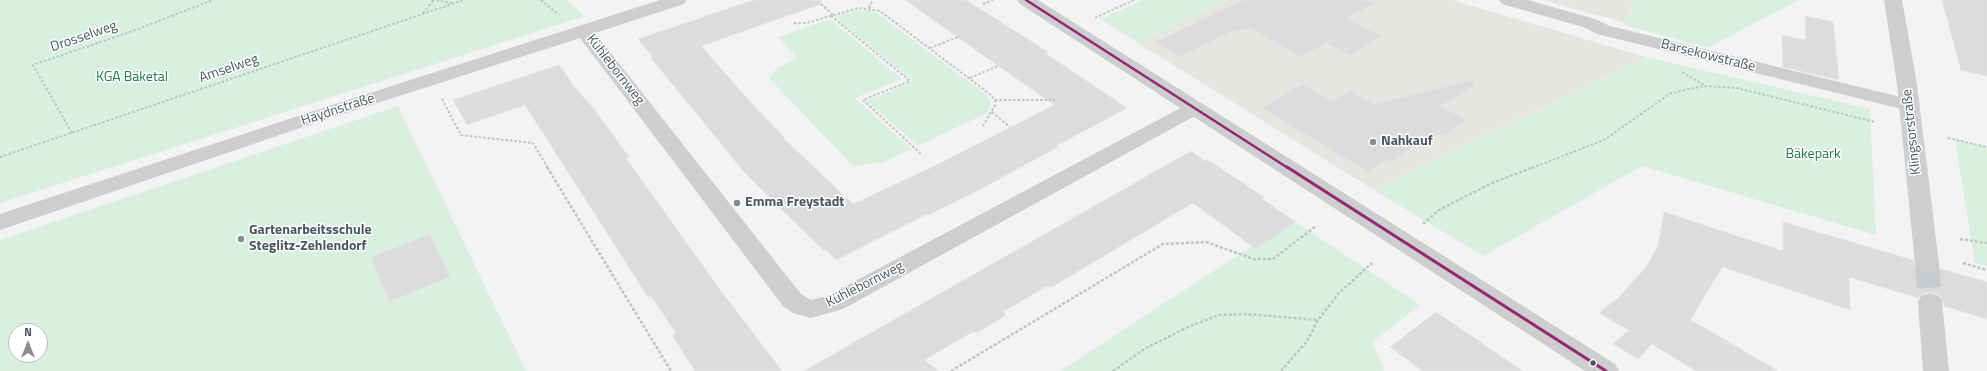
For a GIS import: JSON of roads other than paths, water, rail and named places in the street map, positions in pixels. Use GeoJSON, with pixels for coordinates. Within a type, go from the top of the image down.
{"type":"FeatureCollection","features":[{"type":"Feature","properties":{"kind":"street","name":"Haydnstraße"},"geometry":{"type":"LineString","coordinates":[[0,222],[302,121],[678,0]]}},
{"type":"Feature","properties":{"kind":"street"},"geometry":{"type":"LineString","coordinates":[[1026,0],[1606,371]]}},
{"type":"Feature","properties":{"kind":"street","name":"Barsekowstraße"},"geometry":{"type":"LineString","coordinates":[[1508,0],[1589,23],[1611,32],[1910,105]]}},
{"type":"Feature","properties":{"kind":"street","name":"Klingsorstraße"},"geometry":{"type":"LineString","coordinates":[[1893,0],[1910,105],[1927,264]]}},
{"type":"Feature","properties":{"kind":"street","name":"Kühlebornweg"},"geometry":{"type":"LineString","coordinates":[[584,31],[792,300],[802,308],[811,309],[834,303],[1195,108]]}},
{"type":"Feature","properties":{"kind":"street"},"geometry":{"type":"LineString","coordinates":[[1930,302],[1936,371]]}},
{"type":"Feature","properties":{"kind":"tunnel"},"geometry":{"type":"LineString","coordinates":[[1927,264],[1930,302]]}},
{"type":"Feature","properties":{"kind":"place","name":"Nahkauf"},"geometry":{"type":"Point","coordinates":[1373,142]}},
{"type":"Feature","properties":{"kind":"place","name":"Emma Freystadt"},"geometry":{"type":"Point","coordinates":[737,203]}},
{"type":"Feature","properties":{"kind":"place","name":"Gartenarbeitsschule Steglitz-Zehlendorf"},"geometry":{"type":"Point","coordinates":[241,239]}},
{"type":"Feature","properties":{"kind":"park label","name":"KGA Bäketal"},"geometry":{"type":"Point","coordinates":[132,78]}},
{"type":"Feature","properties":{"kind":"park label","name":"Bäkepark"},"geometry":{"type":"Point","coordinates":[1813,155]}}]}
